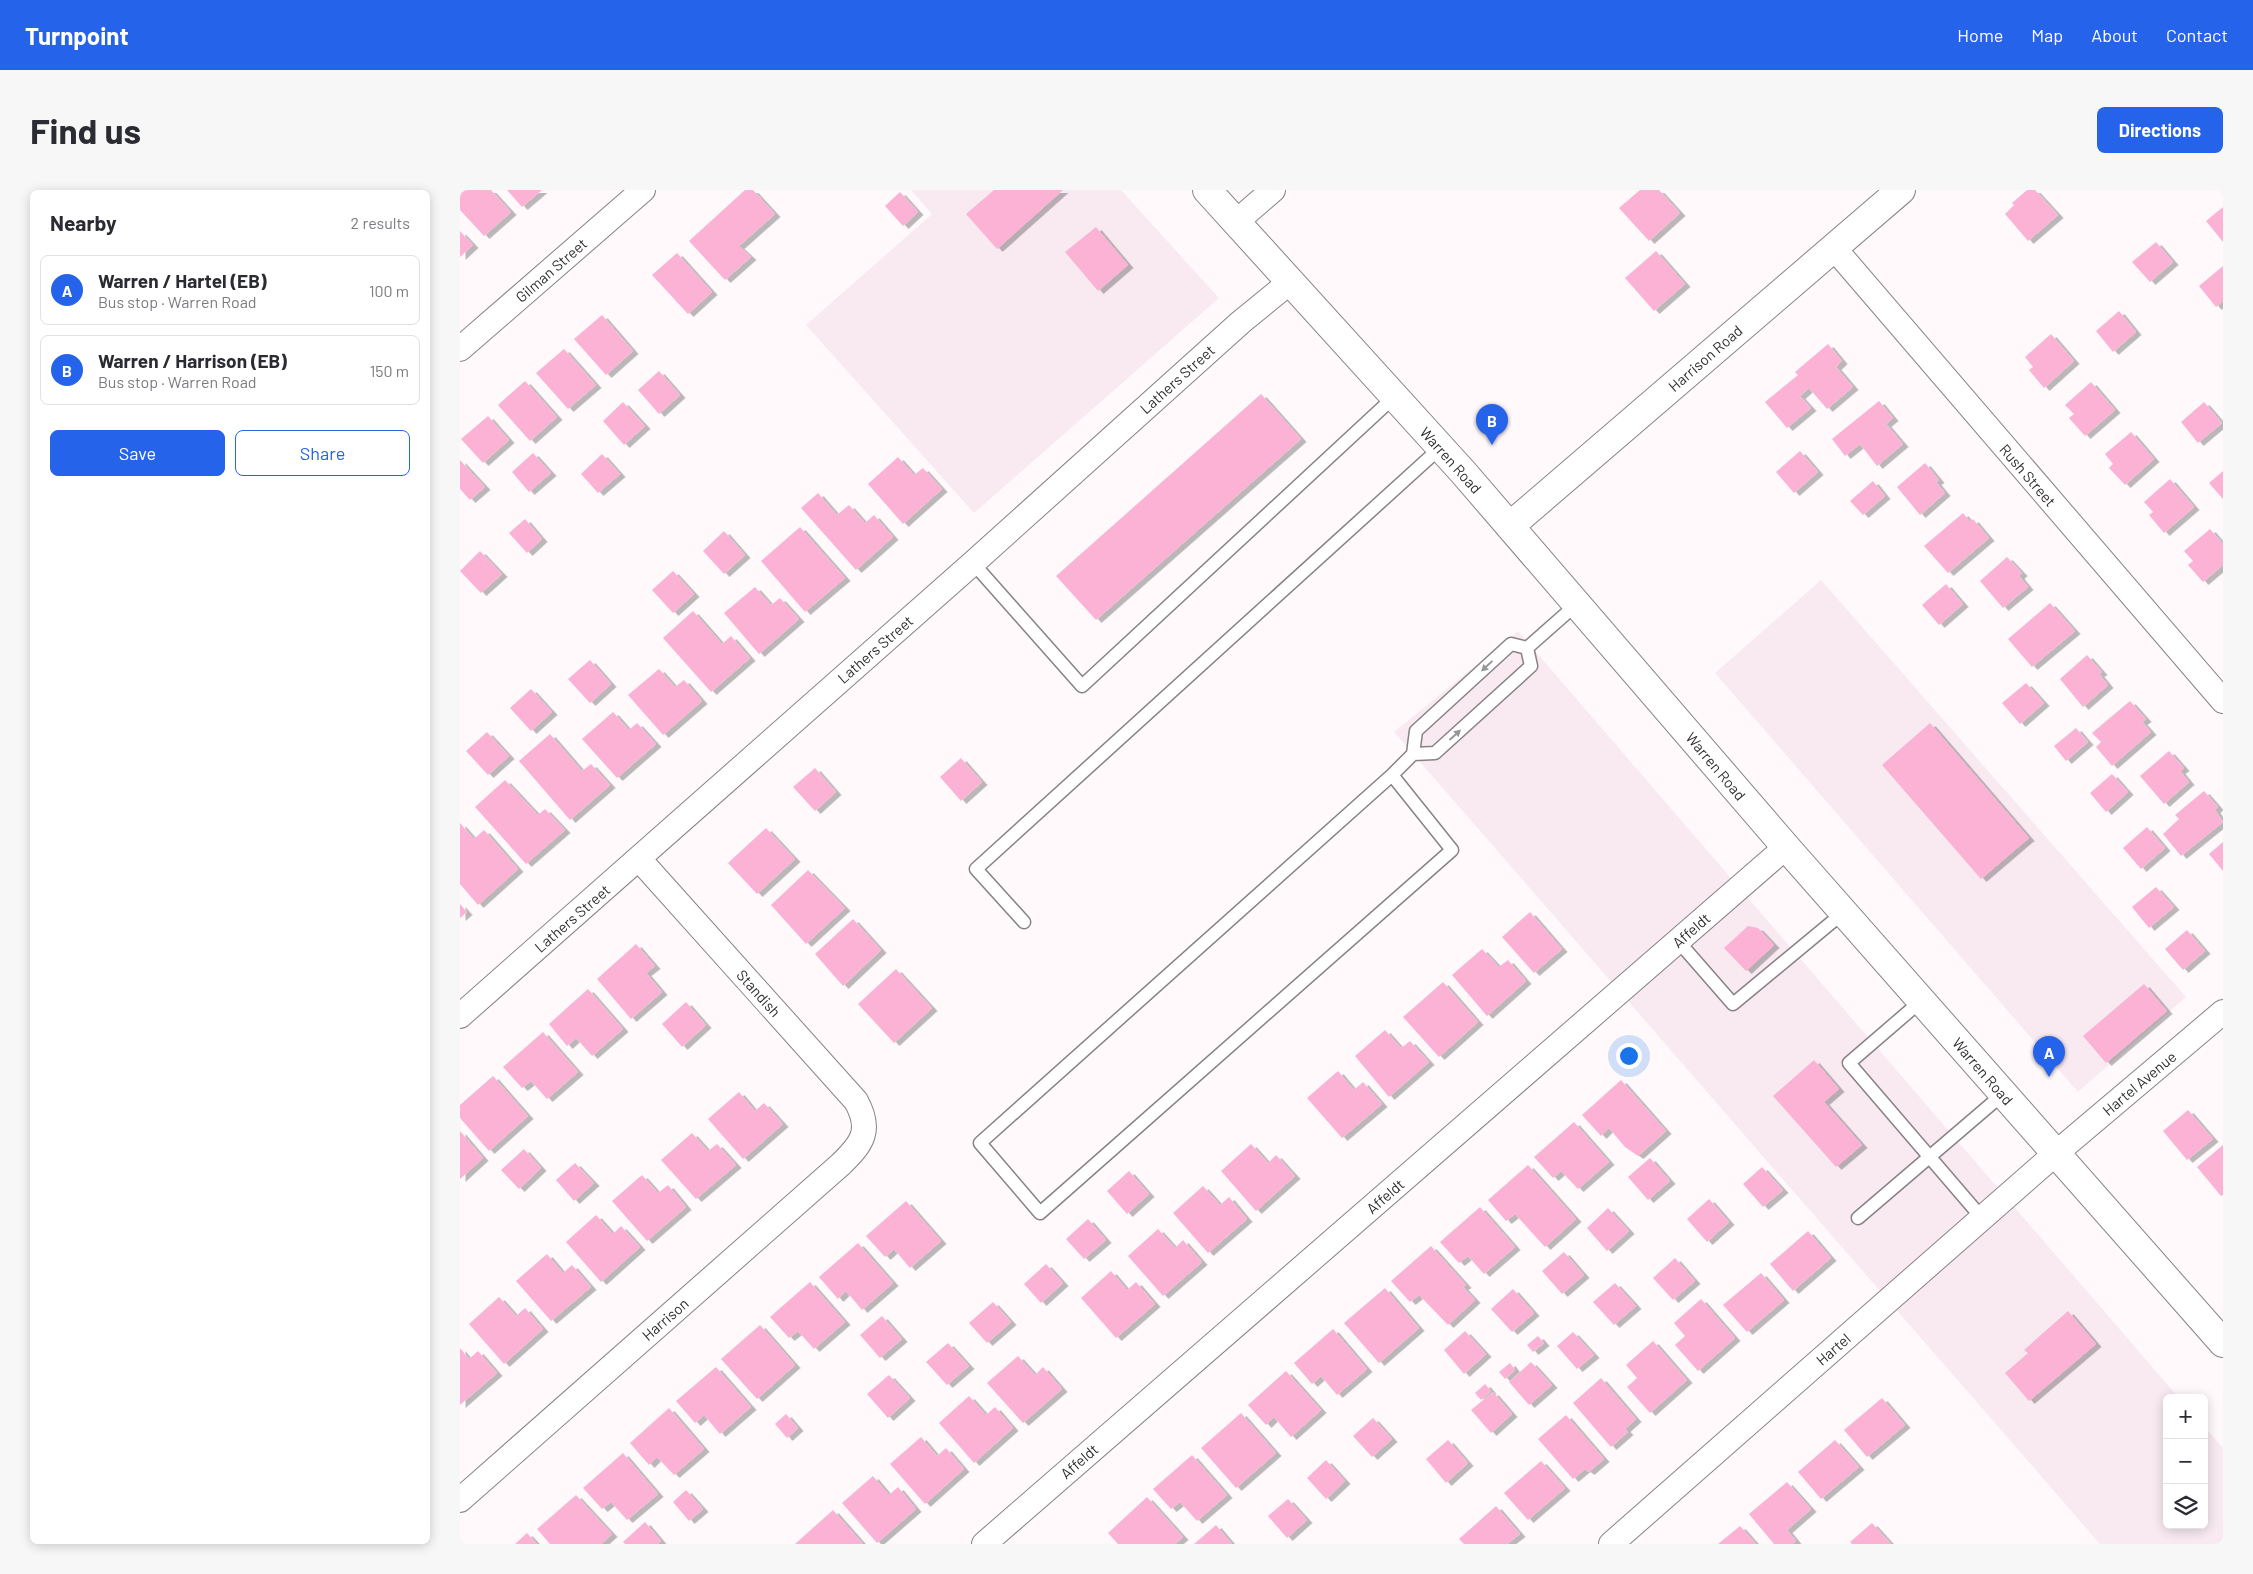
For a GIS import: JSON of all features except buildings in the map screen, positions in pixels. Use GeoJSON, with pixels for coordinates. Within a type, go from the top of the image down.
{"type":"FeatureCollection","features":[{"type":"Feature","properties":{"kind":"main road","name":"Warren Road"},"geometry":{"type":"LineString","coordinates":[[1207,190],[1578,603],[1786,847],[2223,1344]]}},
{"type":"Feature","properties":{"kind":"main road","name":"Harrison Road"},"geometry":{"type":"LineString","coordinates":[[1510,526],[1902,190]]}},
{"type":"Feature","properties":{"kind":"street","name":"Gilman Street"},"geometry":{"type":"LineString","coordinates":[[460,349],[643,190]]}},
{"type":"Feature","properties":{"kind":"street"},"geometry":{"type":"LineString","coordinates":[[1236,222],[1274,190]]}},
{"type":"Feature","properties":{"kind":"street","name":"Rush Street"},"geometry":{"type":"LineString","coordinates":[[1834,248],[2223,701]]}},
{"type":"Feature","properties":{"kind":"street","name":"Lathers Street"},"geometry":{"type":"LineString","coordinates":[[460,1016],[973,563],[1241,322],[1290,282]]}},
{"type":"Feature","properties":{"kind":"street","name":"Affeldt"},"geometry":{"type":"LineString","coordinates":[[984,1544],[1786,847]]}},
{"type":"Feature","properties":{"kind":"street","name":"Standish"},"geometry":{"type":"LineString","coordinates":[[639,859],[856,1100],[864,1120],[864,1133]]}},
{"type":"Feature","properties":{"kind":"street","name":"Hartel Avenue"},"geometry":{"type":"LineString","coordinates":[[2055,1154],[2223,1012]]}},
{"type":"Feature","properties":{"kind":"street","name":"Harrison"},"geometry":{"type":"LineString","coordinates":[[460,1500],[840,1165],[853,1152],[864,1133]]}},
{"type":"Feature","properties":{"kind":"street","name":"Hartel"},"geometry":{"type":"LineString","coordinates":[[1611,1544],[2055,1154]]}},
{"type":"Feature","properties":{"kind":"lane"},"geometry":{"type":"LineString","coordinates":[[973,563],[1082,686],[1394,397]]}},
{"type":"Feature","properties":{"kind":"lane"},"geometry":{"type":"LineString","coordinates":[[1024,922],[976,869],[1440,448]]}},
{"type":"Feature","properties":{"kind":"lane"},"geometry":{"type":"LineString","coordinates":[[1527,648],[1578,603]]}},
{"type":"Feature","properties":{"kind":"lane"},"geometry":{"type":"LineString","coordinates":[[1392,775],[1452,850],[1040,1213],[980,1143],[1392,775],[1413,754],[1416,731],[1511,644],[1527,648]]}},
{"type":"Feature","properties":{"kind":"lane"},"geometry":{"type":"LineString","coordinates":[[1413,754],[1435,753],[1531,666],[1527,648]]}},
{"type":"Feature","properties":{"kind":"lane"},"geometry":{"type":"LineString","coordinates":[[1678,941],[1733,1004],[1844,912]]}},
{"type":"Feature","properties":{"kind":"lane"},"geometry":{"type":"LineString","coordinates":[[1921,1001],[1848,1063],[1982,1218]]}},
{"type":"Feature","properties":{"kind":"lane"},"geometry":{"type":"LineString","coordinates":[[1858,1218],[2003,1094]]}},
{"type":"Feature","properties":{"kind":"shaded area"},"geometry":{"type":"Polygon","coordinates":[[[911,190],[1121,190],[1219,298],[974,513],[806,325],[932,214],[911,190]]]}},
{"type":"Feature","properties":{"kind":"shaded area"},"geometry":{"type":"Polygon","coordinates":[[[1821,580],[2186,997],[2078,1092],[1715,673],[1821,580]]]}},
{"type":"Feature","properties":{"kind":"shaded area"},"geometry":{"type":"Polygon","coordinates":[[[1518,631],[2176,1394],[2163,1394],[2163,1529],[2208,1529],[2208,1431],[2223,1448],[2223,1544],[2100,1544],[1394,732],[1518,631]]]}},
{"type":"Feature","properties":{"kind":"place","name":"Warren / Harrison (EB)"},"geometry":{"type":"Point","coordinates":[1492,445]}},
{"type":"Feature","properties":{"kind":"place","name":"Warren / Hartel (EB)"},"geometry":{"type":"Point","coordinates":[2049,1077]}}]}
